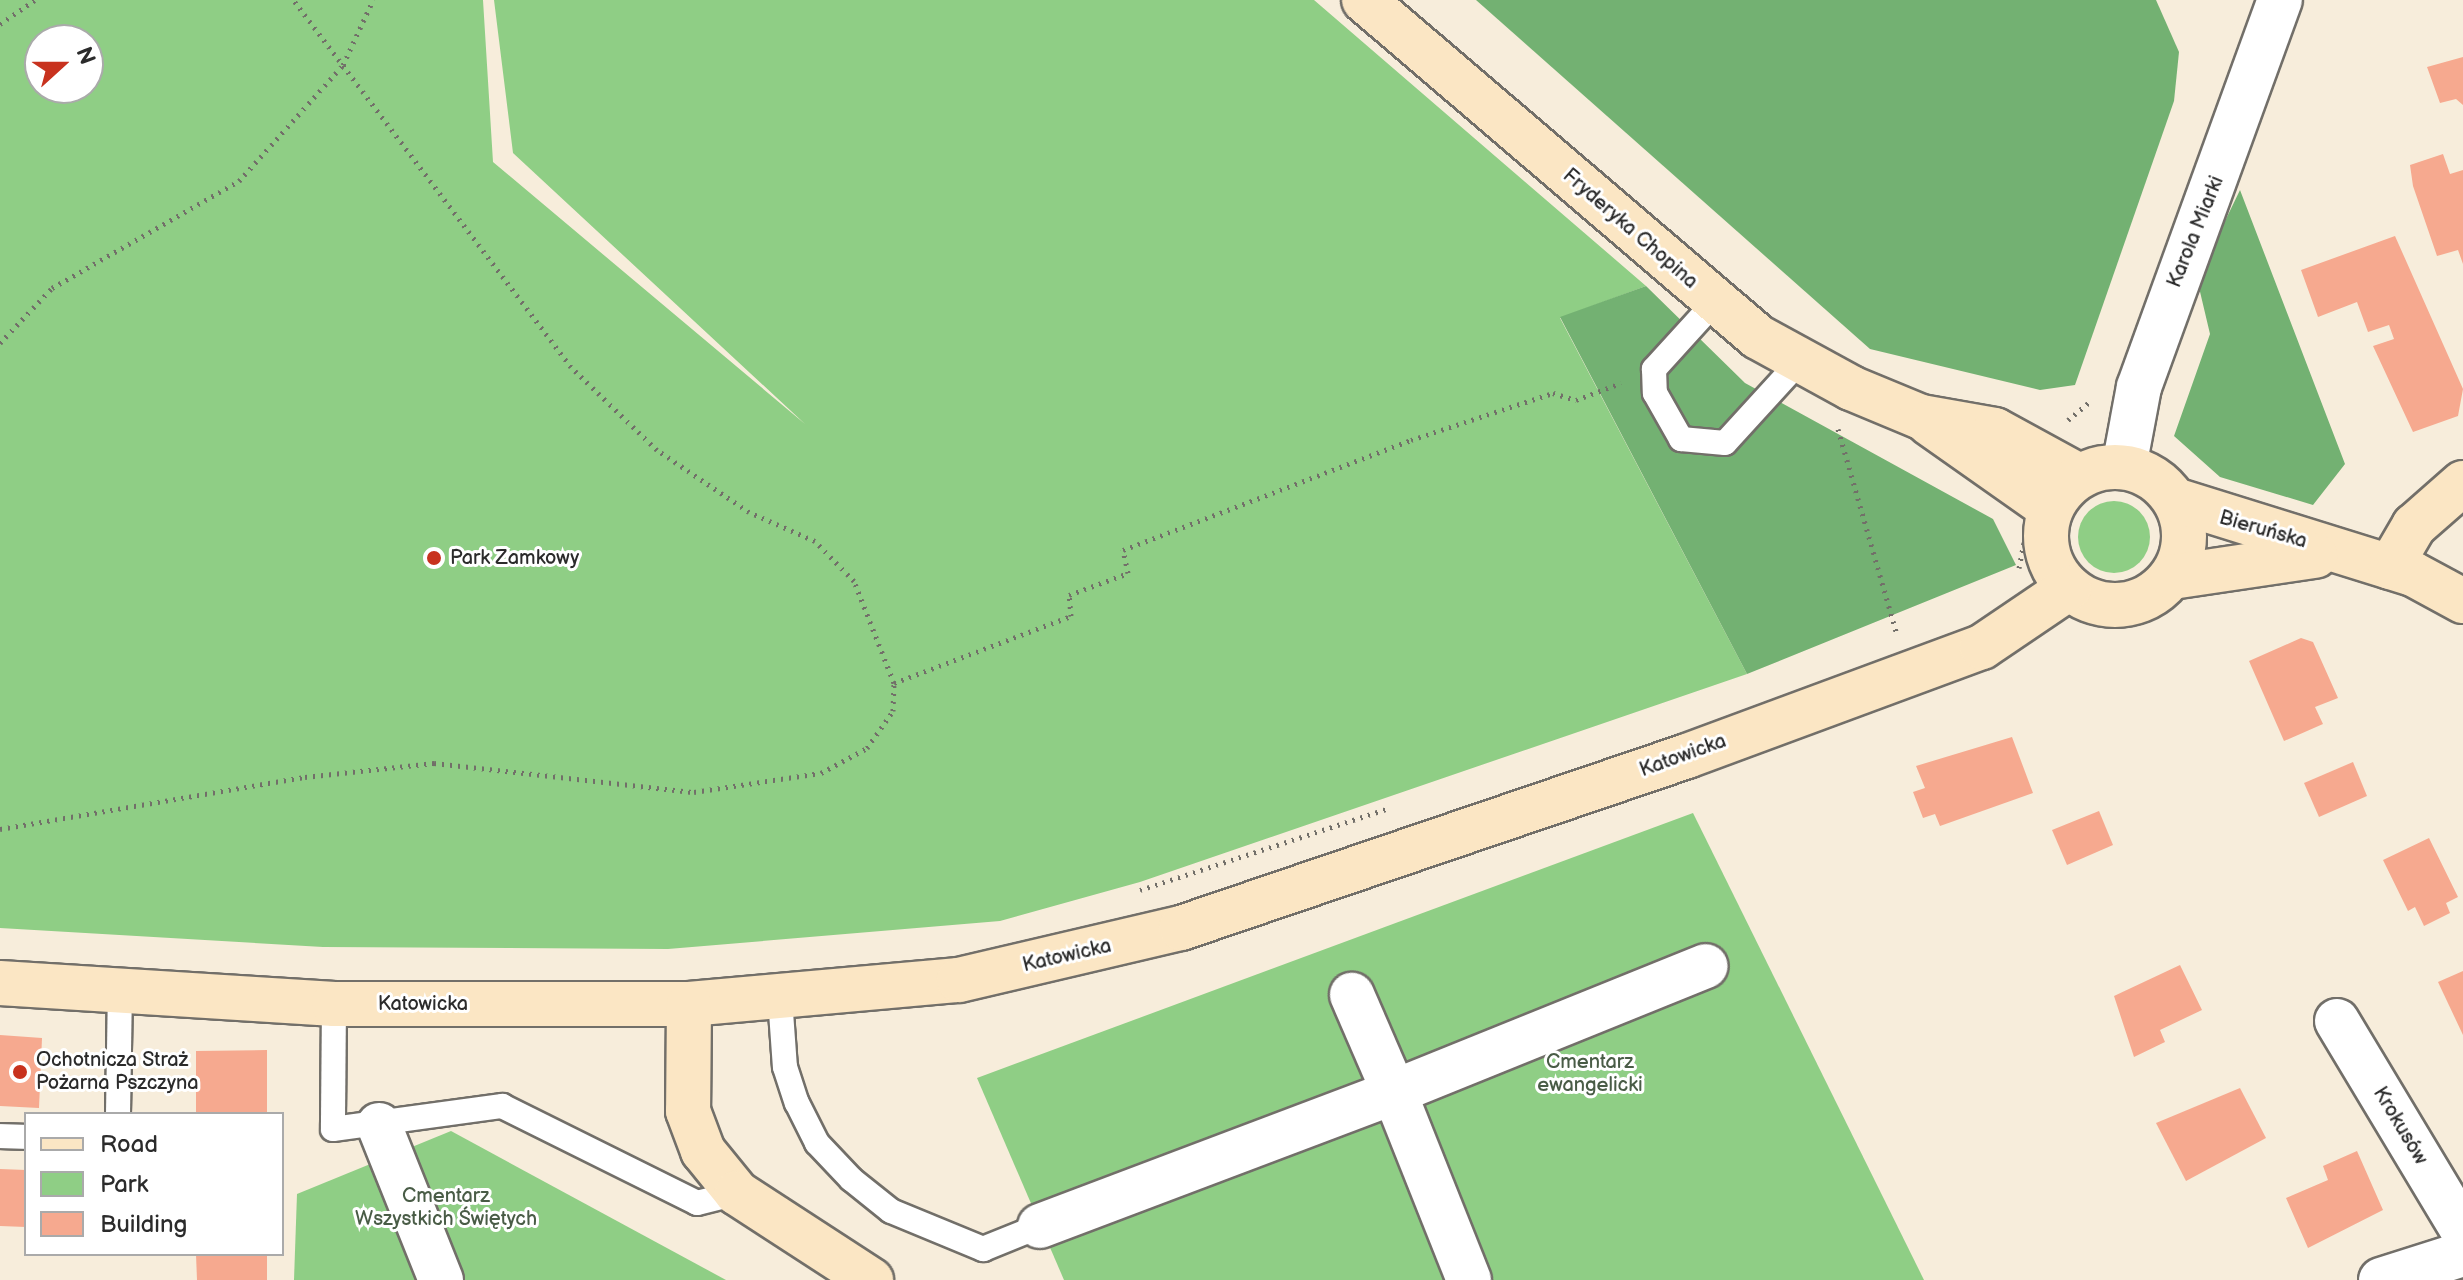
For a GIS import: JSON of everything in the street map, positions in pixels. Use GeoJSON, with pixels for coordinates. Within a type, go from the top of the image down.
{"type":"FeatureCollection","features":[{"type":"Feature","properties":{"kind":"street","name":"Fryderyka Chopina"},"geometry":{"type":"LineString","coordinates":[[1364,0],[1715,302],[1798,363],[1921,417],[2051,509]]}},
{"type":"Feature","properties":{"kind":"street","name":"Karola Miarki"},"geometry":{"type":"LineString","coordinates":[[2124,467],[2139,387],[2280,0]]}},
{"type":"Feature","properties":{"kind":"street","name":"Fryderyka Chopina"},"geometry":{"type":"LineString","coordinates":[[1921,417],[1995,430],[2079,476]]}},
{"type":"Feature","properties":{"kind":"street"},"geometry":{"type":"LineString","coordinates":[[2124,467],[2144,473],[2175,500],[2184,526],[2172,577],[2155,593],[2111,606],[2069,588],[2047,552],[2051,509],[2079,476],[2124,467]]}},
{"type":"Feature","properties":{"kind":"street"},"geometry":{"type":"LineString","coordinates":[[2371,561],[2463,483]]}},
{"type":"Feature","properties":{"kind":"street","name":"Bieruńska"},"geometry":{"type":"LineString","coordinates":[[2175,500],[2371,561],[2463,601]]}},
{"type":"Feature","properties":{"kind":"street","name":"Bieruńska"},"geometry":{"type":"LineString","coordinates":[[2172,577],[2238,563],[2371,561]]}},
{"type":"Feature","properties":{"kind":"street","name":"Katowicka"},"geometry":{"type":"LineString","coordinates":[[0,983],[334,1004],[689,1004],[959,980],[1181,928],[1982,647],[2069,588]]}},
{"type":"Feature","properties":{"kind":"street"},"geometry":{"type":"LineString","coordinates":[[1040,1226],[1394,1092],[1706,966]]}},
{"type":"Feature","properties":{"kind":"street"},"geometry":{"type":"LineString","coordinates":[[1352,995],[1469,1280]]}},
{"type":"Feature","properties":{"kind":"street"},"geometry":{"type":"LineString","coordinates":[[689,1004],[688,1111],[703,1151],[737,1193],[871,1280]]}},
{"type":"Feature","properties":{"kind":"street","name":"Krokusów"},"geometry":{"type":"LineString","coordinates":[[2337,1021],[2463,1231]]}},
{"type":"Feature","properties":{"kind":"street"},"geometry":{"type":"LineString","coordinates":[[379,1125],[441,1280]]}},
{"type":"Feature","properties":{"kind":"street"},"geometry":{"type":"LineString","coordinates":[[2381,1280],[2463,1254]]}},
{"type":"Feature","properties":{"kind":"lane"},"geometry":{"type":"LineString","coordinates":[[1715,302],[1654,369],[1666,420],[1681,439],[1703,447],[1740,432],[1798,363]]}},
{"type":"Feature","properties":{"kind":"lane"},"geometry":{"type":"LineString","coordinates":[[118,1112],[120,992]]}},
{"type":"Feature","properties":{"kind":"lane"},"geometry":{"type":"LineString","coordinates":[[780,998],[785,1067],[797,1103],[817,1143],[851,1179],[891,1211],[983,1249],[1040,1226]]}},
{"type":"Feature","properties":{"kind":"lane"},"geometry":{"type":"LineString","coordinates":[[334,1004],[333,1129],[502,1106],[697,1203],[737,1193]]}},
{"type":"Feature","properties":{"kind":"lane"},"geometry":{"type":"LineString","coordinates":[[0,1136],[24,1137]]}},
{"type":"Feature","properties":{"kind":"path"},"geometry":{"type":"LineString","coordinates":[[0,24],[35,0]]}},
{"type":"Feature","properties":{"kind":"path"},"geometry":{"type":"LineString","coordinates":[[0,829],[305,777],[434,763],[694,792],[821,773],[867,748],[893,711],[894,683],[854,581],[815,541],[749,512],[657,450],[571,367],[293,0]]}},
{"type":"Feature","properties":{"kind":"path"},"geometry":{"type":"LineString","coordinates":[[0,343],[52,288],[239,181],[343,65],[373,0]]}},
{"type":"Feature","properties":{"kind":"path"},"geometry":{"type":"LineString","coordinates":[[894,683],[1071,616],[1069,595],[1128,573],[1123,550],[1411,440],[1553,393],[1576,400],[1654,369]]}},
{"type":"Feature","properties":{"kind":"path"},"geometry":{"type":"LineString","coordinates":[[2059,422],[2096,394]]}},
{"type":"Feature","properties":{"kind":"path"},"geometry":{"type":"LineString","coordinates":[[1834,414],[1898,636]]}},
{"type":"Feature","properties":{"kind":"path"},"geometry":{"type":"LineString","coordinates":[[1125,895],[1396,805]]}},
{"type":"Feature","properties":{"kind":"green space"},"geometry":{"type":"Polygon","coordinates":[[[0,0],[483,0],[493,162],[805,424],[513,153],[494,0],[1314,0],[1646,286],[1560,318],[1747,674],[1140,882],[1000,921],[668,949],[323,947],[0,928],[0,0]]]}},
{"type":"Feature","properties":{"kind":"green space"},"geometry":{"type":"Polygon","coordinates":[[[1476,0],[2156,0],[2179,52],[2174,101],[2075,385],[2040,390],[1870,349],[1476,0]]]}},
{"type":"Feature","properties":{"kind":"green space"},"geometry":{"type":"Polygon","coordinates":[[[2240,190],[2345,464],[2313,505],[2220,477],[2174,436],[2210,334],[2197,279],[2240,190]]]}},
{"type":"Feature","properties":{"kind":"green space"},"geometry":{"type":"Polygon","coordinates":[[[1646,286],[1745,383],[1993,519],[2016,565],[1747,674],[1560,317],[1646,286]]]}},
{"type":"Feature","properties":{"kind":"green space"},"geometry":{"type":"Polygon","coordinates":[[[2121,501],[2140,511],[2148,523],[2148,551],[2140,563],[2128,571],[2107,573],[2088,563],[2080,551],[2078,530],[2088,511],[2100,503],[2121,501]]]}},
{"type":"Feature","properties":{"kind":"green space","name":"Cmentarz ewangelicki"},"geometry":{"type":"Polygon","coordinates":[[[1693,813],[1924,1280],[1064,1280],[977,1078],[1693,813]]]}},
{"type":"Feature","properties":{"kind":"green space","name":"Cmentarz Wszystkich Świętych"},"geometry":{"type":"Polygon","coordinates":[[[451,1131],[726,1280],[294,1280],[297,1194],[451,1131]]]}},
{"type":"Feature","properties":{"kind":"building"},"geometry":{"type":"Polygon","coordinates":[[[2463,57],[2463,105],[2456,99],[2440,103],[2427,67],[2463,57]]]}},
{"type":"Feature","properties":{"kind":"building"},"geometry":{"type":"Polygon","coordinates":[[[2443,154],[2450,174],[2463,170],[2463,264],[2458,250],[2437,256],[2413,186],[2410,165],[2443,154]]]}},
{"type":"Feature","properties":{"kind":"building"},"geometry":{"type":"Polygon","coordinates":[[[2395,236],[2463,389],[2458,416],[2413,432],[2373,346],[2394,339],[2389,325],[2368,332],[2357,302],[2318,317],[2301,270],[2395,236]]]}},
{"type":"Feature","properties":{"kind":"building"},"geometry":{"type":"Polygon","coordinates":[[[2301,638],[2313,642],[2338,698],[2315,707],[2323,724],[2284,741],[2249,661],[2301,638]]]}},
{"type":"Feature","properties":{"kind":"building"},"geometry":{"type":"Polygon","coordinates":[[[2012,737],[2033,793],[1940,826],[1935,814],[1923,818],[1913,792],[1925,788],[1916,766],[2012,737]]]}},
{"type":"Feature","properties":{"kind":"building"},"geometry":{"type":"Polygon","coordinates":[[[2353,762],[2367,796],[2319,817],[2304,783],[2353,762]]]}},
{"type":"Feature","properties":{"kind":"building"},"geometry":{"type":"Polygon","coordinates":[[[2099,811],[2113,845],[2067,865],[2052,830],[2099,811]]]}},
{"type":"Feature","properties":{"kind":"building"},"geometry":{"type":"Polygon","coordinates":[[[2429,838],[2458,897],[2446,903],[2450,913],[2424,926],[2415,907],[2408,911],[2383,860],[2429,838]]]}},
{"type":"Feature","properties":{"kind":"building"},"geometry":{"type":"Polygon","coordinates":[[[2180,965],[2202,1010],[2160,1030],[2165,1042],[2134,1057],[2114,996],[2180,965]]]}},
{"type":"Feature","properties":{"kind":"building"},"geometry":{"type":"Polygon","coordinates":[[[2463,971],[2463,1035],[2438,982],[2463,971]]]}},
{"type":"Feature","properties":{"kind":"building","name":"Ochotnicza Straż Pożarna Pszczyna"},"geometry":{"type":"Polygon","coordinates":[[[0,1035],[42,1038],[39,1108],[0,1106],[0,1035]]]}},
{"type":"Feature","properties":{"kind":"building"},"geometry":{"type":"Polygon","coordinates":[[[267,1050],[267,1112],[196,1112],[196,1051],[267,1050]]]}},
{"type":"Feature","properties":{"kind":"building"},"geometry":{"type":"Polygon","coordinates":[[[2240,1088],[2266,1138],[2186,1181],[2156,1123],[2240,1088]]]}},
{"type":"Feature","properties":{"kind":"building"},"geometry":{"type":"Polygon","coordinates":[[[2357,1151],[2383,1210],[2308,1248],[2286,1198],[2328,1180],[2323,1166],[2357,1151]]]}},
{"type":"Feature","properties":{"kind":"building"},"geometry":{"type":"Polygon","coordinates":[[[0,1169],[24,1170],[24,1227],[0,1226],[0,1169]]]}},
{"type":"Feature","properties":{"kind":"building"},"geometry":{"type":"Polygon","coordinates":[[[196,1256],[267,1256],[267,1280],[197,1280],[196,1256]]]}},
{"type":"Feature","properties":{"kind":"place","name":"Park Zamkowy"},"geometry":{"type":"Point","coordinates":[434,558]}},
{"type":"Feature","properties":{"kind":"place","name":"Ochotnicza Straż Pożarna Pszczyna"},"geometry":{"type":"Point","coordinates":[20,1072]}}]}
